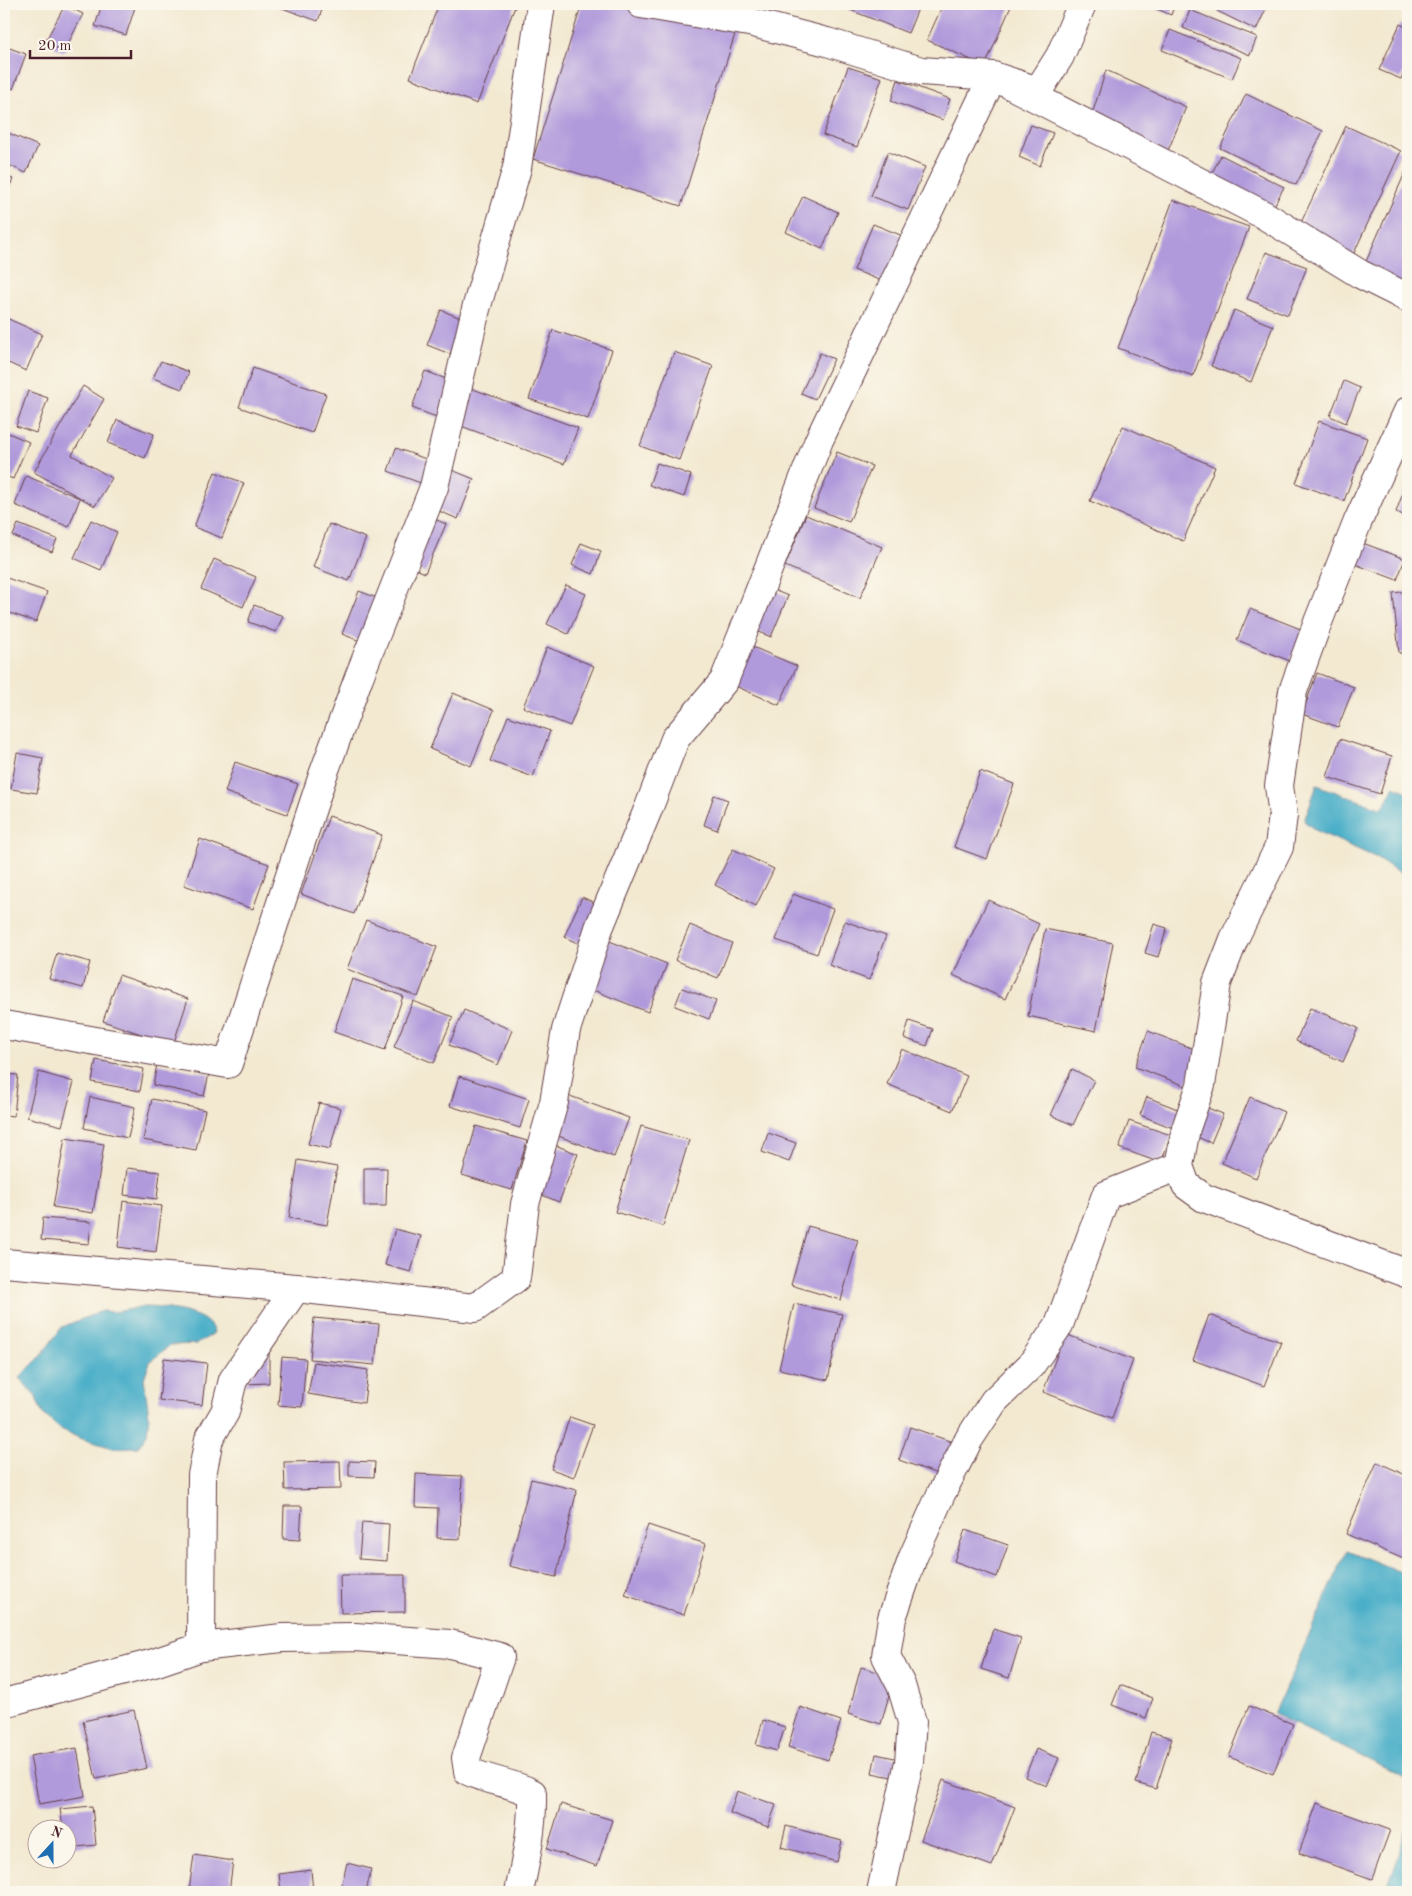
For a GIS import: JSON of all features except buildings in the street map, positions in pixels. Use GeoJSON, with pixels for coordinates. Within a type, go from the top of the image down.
{"type":"FeatureCollection","features":[{"type":"Feature","properties":{"kind":"street"},"geometry":{"type":"LineString","coordinates":[[4,1025],[228,1064],[323,775],[434,487],[476,309],[516,168],[541,4]]}},
{"type":"Feature","properties":{"kind":"street"},"geometry":{"type":"LineString","coordinates":[[641,4],[749,22],[827,42],[921,71],[993,76],[1038,91],[1060,56],[1082,4]]}},
{"type":"Feature","properties":{"kind":"street"},"geometry":{"type":"LineString","coordinates":[[993,76],[1264,215],[1360,274],[1408,298]]}},
{"type":"Feature","properties":{"kind":"street"},"geometry":{"type":"LineString","coordinates":[[4,1263],[296,1288],[475,1308],[516,1278],[525,1204],[554,1102],[566,1030],[599,928],[649,808],[675,739],[724,681],[818,440],[993,76]]}},
{"type":"Feature","properties":{"kind":"street"},"geometry":{"type":"LineString","coordinates":[[1408,411],[1358,521],[1293,691],[1279,786],[1283,815],[1279,847],[1234,939],[1217,983],[1201,1085],[1186,1128],[1178,1166],[1186,1185],[1204,1198],[1408,1274]]}},
{"type":"Feature","properties":{"kind":"street"},"geometry":{"type":"LineString","coordinates":[[881,1892],[909,1762],[912,1722],[901,1685],[886,1656],[892,1618],[913,1557],[941,1494],[970,1439],[994,1401],[1031,1365],[1059,1325],[1106,1195],[1178,1166]]}},
{"type":"Feature","properties":{"kind":"street"},"geometry":{"type":"LineString","coordinates":[[201,1646],[202,1475],[209,1439],[225,1412],[233,1380],[296,1288]]}},
{"type":"Feature","properties":{"kind":"street"},"geometry":{"type":"LineString","coordinates":[[4,1703],[154,1663],[201,1646],[282,1638],[355,1637],[450,1644],[500,1657],[466,1758],[468,1771],[485,1779],[518,1786],[532,1793],[533,1811],[519,1892]]}},
{"type":"Feature","properties":{"kind":"water"},"geometry":{"type":"Polygon","coordinates":[[[1317,785],[1382,809],[1394,786],[1408,792],[1408,878],[1377,858],[1315,830],[1304,821],[1317,785]]]}},
{"type":"Feature","properties":{"kind":"water"},"geometry":{"type":"Polygon","coordinates":[[[144,1307],[168,1309],[196,1315],[209,1324],[214,1333],[197,1344],[170,1345],[150,1362],[144,1378],[149,1416],[147,1434],[138,1447],[113,1448],[79,1438],[59,1428],[42,1413],[35,1395],[19,1378],[40,1357],[62,1327],[102,1311],[114,1312],[144,1307]]]}},
{"type":"Feature","properties":{"kind":"water"},"geometry":{"type":"Polygon","coordinates":[[[1347,1550],[1408,1575],[1408,1779],[1274,1714],[1347,1550]]]}},
{"type":"Feature","properties":{"kind":"water"},"geometry":{"type":"Polygon","coordinates":[[[1408,1824],[1408,1892],[1385,1892],[1398,1858],[1408,1824]]]}}]}
